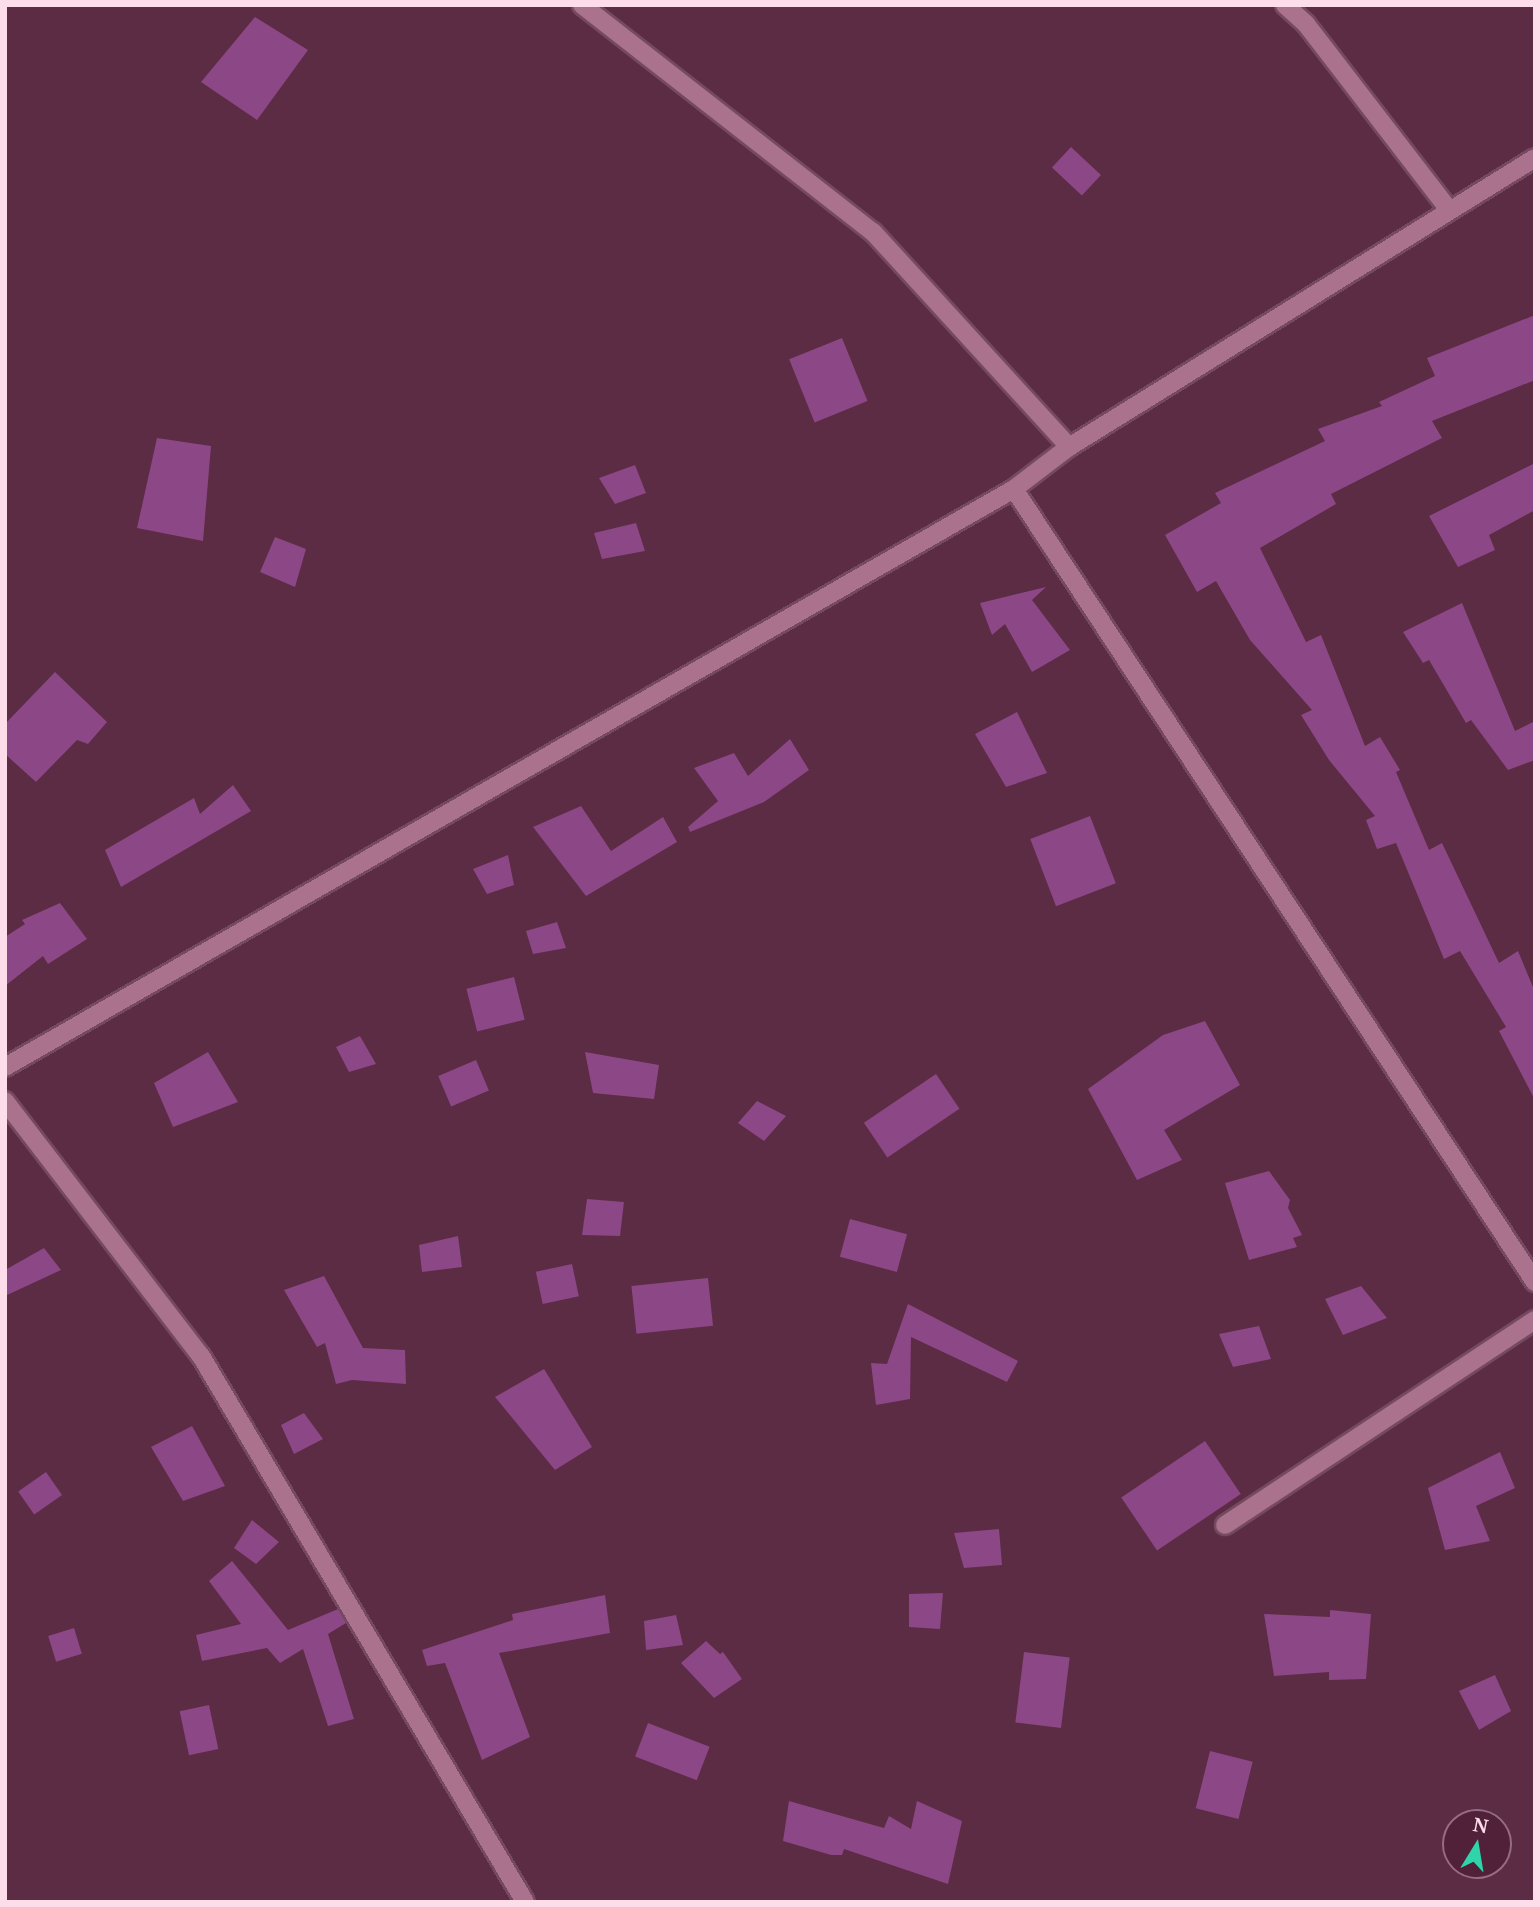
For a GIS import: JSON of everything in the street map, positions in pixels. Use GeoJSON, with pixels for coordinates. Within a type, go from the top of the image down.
{"type":"FeatureCollection","features":[{"type":"Feature","properties":{"kind":"street"},"geometry":{"type":"LineString","coordinates":[[582,5],[873,232],[1069,447]]}},
{"type":"Feature","properties":{"kind":"street"},"geometry":{"type":"LineString","coordinates":[[1285,5],[1306,24],[1449,210]]}},
{"type":"Feature","properties":{"kind":"street"},"geometry":{"type":"LineString","coordinates":[[5,1067],[1014,489],[1069,447],[1535,158]]}},
{"type":"Feature","properties":{"kind":"street"},"geometry":{"type":"LineString","coordinates":[[1014,489],[1535,1282]]}},
{"type":"Feature","properties":{"kind":"street"},"geometry":{"type":"LineString","coordinates":[[5,1101],[201,1356],[525,1902]]}},
{"type":"Feature","properties":{"kind":"street"},"geometry":{"type":"LineString","coordinates":[[1225,1525],[1535,1320]]}},
{"type":"Feature","properties":{"kind":"building"},"geometry":{"type":"Polygon","coordinates":[[[255,17],[308,50],[257,120],[201,82],[255,17]]]}},
{"type":"Feature","properties":{"kind":"building"},"geometry":{"type":"Polygon","coordinates":[[[1071,147],[1101,175],[1082,195],[1052,167],[1071,147]]]}},
{"type":"Feature","properties":{"kind":"building"},"geometry":{"type":"Polygon","coordinates":[[[1535,315],[1535,380],[1432,421],[1442,438],[1331,494],[1336,504],[1260,548],[1306,642],[1321,635],[1365,746],[1380,737],[1400,770],[1396,772],[1429,850],[1442,843],[1499,963],[1518,951],[1535,992],[1535,1100],[1499,1031],[1506,1027],[1460,951],[1444,959],[1396,843],[1377,849],[1366,820],[1375,816],[1329,760],[1301,715],[1312,710],[1250,640],[1216,581],[1197,592],[1165,535],[1221,503],[1215,493],[1325,441],[1318,429],[1382,406],[1379,402],[1435,376],[1427,358],[1535,315]]]}},
{"type":"Feature","properties":{"kind":"building"},"geometry":{"type":"Polygon","coordinates":[[[842,338],[867,401],[815,422],[789,359],[842,338]]]}},
{"type":"Feature","properties":{"kind":"building"},"geometry":{"type":"Polygon","coordinates":[[[157,438],[211,446],[203,541],[137,528],[157,438]]]}},
{"type":"Feature","properties":{"kind":"building"},"geometry":{"type":"Polygon","coordinates":[[[1535,463],[1535,510],[1489,535],[1495,550],[1458,567],[1429,516],[1535,463]]]}},
{"type":"Feature","properties":{"kind":"building"},"geometry":{"type":"Polygon","coordinates":[[[635,465],[646,493],[615,504],[599,478],[635,465]]]}},
{"type":"Feature","properties":{"kind":"building"},"geometry":{"type":"Polygon","coordinates":[[[636,523],[645,551],[602,559],[594,533],[636,523]]]}},
{"type":"Feature","properties":{"kind":"building"},"geometry":{"type":"Polygon","coordinates":[[[275,537],[306,549],[295,587],[260,572],[275,537]]]}},
{"type":"Feature","properties":{"kind":"building"},"geometry":{"type":"Polygon","coordinates":[[[1046,587],[1032,600],[1070,650],[1032,672],[1005,624],[992,635],[980,603],[1046,587]]]}},
{"type":"Feature","properties":{"kind":"building"},"geometry":{"type":"Polygon","coordinates":[[[1462,603],[1515,731],[1535,721],[1535,760],[1508,770],[1471,720],[1466,723],[1429,660],[1423,663],[1403,632],[1462,603]]]}},
{"type":"Feature","properties":{"kind":"building"},"geometry":{"type":"Polygon","coordinates":[[[55,672],[107,722],[88,744],[77,740],[36,782],[5,754],[5,724],[55,672]]]}},
{"type":"Feature","properties":{"kind":"building"},"geometry":{"type":"Polygon","coordinates":[[[1017,712],[1047,773],[1006,787],[975,734],[1017,712]]]}},
{"type":"Feature","properties":{"kind":"building"},"geometry":{"type":"Polygon","coordinates":[[[790,739],[809,770],[764,802],[690,832],[688,827],[718,801],[694,768],[734,753],[748,776],[790,739]]]}},
{"type":"Feature","properties":{"kind":"building"},"geometry":{"type":"Polygon","coordinates":[[[233,785],[251,811],[121,887],[105,850],[194,798],[200,814],[233,785]]]}},
{"type":"Feature","properties":{"kind":"building"},"geometry":{"type":"Polygon","coordinates":[[[581,806],[611,851],[663,817],[677,842],[586,896],[533,827],[581,806]]]}},
{"type":"Feature","properties":{"kind":"building"},"geometry":{"type":"Polygon","coordinates":[[[1090,816],[1116,883],[1056,906],[1030,839],[1090,816]]]}},
{"type":"Feature","properties":{"kind":"building"},"geometry":{"type":"Polygon","coordinates":[[[508,855],[514,885],[487,894],[473,869],[508,855]]]}},
{"type":"Feature","properties":{"kind":"building"},"geometry":{"type":"Polygon","coordinates":[[[60,903],[87,939],[48,964],[43,956],[5,986],[5,937],[25,924],[22,920],[60,903]]]}},
{"type":"Feature","properties":{"kind":"building"},"geometry":{"type":"Polygon","coordinates":[[[557,922],[566,948],[533,954],[526,931],[557,922]]]}},
{"type":"Feature","properties":{"kind":"building"},"geometry":{"type":"Polygon","coordinates":[[[514,977],[525,1020],[477,1032],[466,989],[514,977]]]}},
{"type":"Feature","properties":{"kind":"building"},"geometry":{"type":"Polygon","coordinates":[[[1205,1021],[1240,1085],[1164,1130],[1182,1160],[1137,1180],[1088,1089],[1163,1035],[1205,1021]]]}},
{"type":"Feature","properties":{"kind":"building"},"geometry":{"type":"Polygon","coordinates":[[[360,1036],[376,1064],[349,1072],[336,1047],[360,1036]]]}},
{"type":"Feature","properties":{"kind":"building"},"geometry":{"type":"Polygon","coordinates":[[[208,1052],[238,1102],[173,1127],[154,1083],[208,1052]]]}},
{"type":"Feature","properties":{"kind":"building"},"geometry":{"type":"Polygon","coordinates":[[[585,1052],[659,1065],[654,1099],[593,1093],[585,1052]]]}},
{"type":"Feature","properties":{"kind":"building"},"geometry":{"type":"Polygon","coordinates":[[[476,1060],[489,1090],[451,1106],[438,1076],[476,1060]]]}},
{"type":"Feature","properties":{"kind":"building"},"geometry":{"type":"Polygon","coordinates":[[[936,1074],[959,1109],[887,1157],[864,1123],[936,1074]]]}},
{"type":"Feature","properties":{"kind":"building"},"geometry":{"type":"Polygon","coordinates":[[[757,1101],[786,1116],[764,1141],[738,1123],[757,1101]]]}},
{"type":"Feature","properties":{"kind":"building"},"geometry":{"type":"Polygon","coordinates":[[[1269,1171],[1290,1200],[1288,1208],[1302,1235],[1293,1238],[1297,1247],[1249,1260],[1225,1183],[1269,1171]]]}},
{"type":"Feature","properties":{"kind":"building"},"geometry":{"type":"Polygon","coordinates":[[[587,1199],[624,1202],[620,1236],[582,1235],[587,1199]]]}},
{"type":"Feature","properties":{"kind":"building"},"geometry":{"type":"Polygon","coordinates":[[[850,1219],[907,1234],[897,1272],[840,1257],[850,1219]]]}},
{"type":"Feature","properties":{"kind":"building"},"geometry":{"type":"Polygon","coordinates":[[[458,1236],[462,1267],[422,1272],[419,1245],[458,1236]]]}},
{"type":"Feature","properties":{"kind":"building"},"geometry":{"type":"Polygon","coordinates":[[[44,1248],[61,1270],[5,1296],[5,1270],[44,1248]]]}},
{"type":"Feature","properties":{"kind":"building"},"geometry":{"type":"Polygon","coordinates":[[[572,1264],[579,1296],[543,1304],[536,1272],[572,1264]]]}},
{"type":"Feature","properties":{"kind":"building"},"geometry":{"type":"Polygon","coordinates":[[[324,1276],[363,1348],[405,1350],[406,1384],[352,1380],[336,1384],[325,1343],[317,1347],[284,1290],[324,1276]]]}},
{"type":"Feature","properties":{"kind":"building"},"geometry":{"type":"Polygon","coordinates":[[[708,1278],[713,1326],[636,1334],[631,1286],[708,1278]]]}},
{"type":"Feature","properties":{"kind":"building"},"geometry":{"type":"Polygon","coordinates":[[[1361,1286],[1387,1318],[1343,1335],[1325,1299],[1361,1286]]]}},
{"type":"Feature","properties":{"kind":"building"},"geometry":{"type":"Polygon","coordinates":[[[908,1304],[1018,1361],[1007,1382],[911,1337],[910,1399],[876,1405],[871,1363],[887,1364],[908,1304]]]}},
{"type":"Feature","properties":{"kind":"building"},"geometry":{"type":"Polygon","coordinates":[[[1259,1326],[1271,1359],[1233,1367],[1219,1334],[1259,1326]]]}},
{"type":"Feature","properties":{"kind":"building"},"geometry":{"type":"Polygon","coordinates":[[[544,1369],[592,1447],[555,1470],[495,1397],[544,1369]]]}},
{"type":"Feature","properties":{"kind":"building"},"geometry":{"type":"Polygon","coordinates":[[[304,1413],[323,1439],[294,1454],[281,1425],[304,1413]]]}},
{"type":"Feature","properties":{"kind":"building"},"geometry":{"type":"Polygon","coordinates":[[[192,1426],[225,1486],[183,1501],[151,1447],[192,1426]]]}},
{"type":"Feature","properties":{"kind":"building"},"geometry":{"type":"Polygon","coordinates":[[[1205,1441],[1241,1494],[1157,1551],[1121,1497],[1205,1441]]]}},
{"type":"Feature","properties":{"kind":"building"},"geometry":{"type":"Polygon","coordinates":[[[1500,1452],[1515,1488],[1476,1506],[1490,1541],[1445,1550],[1428,1488],[1500,1452]]]}},
{"type":"Feature","properties":{"kind":"building"},"geometry":{"type":"Polygon","coordinates":[[[46,1472],[62,1495],[34,1514],[18,1492],[46,1472]]]}},
{"type":"Feature","properties":{"kind":"building"},"geometry":{"type":"Polygon","coordinates":[[[252,1520],[279,1542],[256,1564],[234,1548],[252,1520]]]}},
{"type":"Feature","properties":{"kind":"building"},"geometry":{"type":"Polygon","coordinates":[[[999,1529],[1002,1565],[964,1568],[954,1533],[999,1529]]]}},
{"type":"Feature","properties":{"kind":"building"},"geometry":{"type":"Polygon","coordinates":[[[232,1561],[288,1630],[338,1609],[346,1623],[328,1634],[354,1719],[328,1726],[303,1649],[280,1663],[267,1648],[202,1661],[196,1635],[241,1624],[209,1581],[232,1561]]]}},
{"type":"Feature","properties":{"kind":"building"},"geometry":{"type":"Polygon","coordinates":[[[943,1593],[940,1629],[909,1627],[909,1594],[943,1593]]]}},
{"type":"Feature","properties":{"kind":"building"},"geometry":{"type":"Polygon","coordinates":[[[605,1595],[610,1633],[499,1653],[530,1737],[482,1760],[445,1663],[427,1666],[422,1650],[513,1620],[512,1614],[605,1595]]]}},
{"type":"Feature","properties":{"kind":"building"},"geometry":{"type":"Polygon","coordinates":[[[1330,1610],[1371,1614],[1366,1679],[1329,1680],[1329,1672],[1274,1676],[1264,1614],[1330,1617],[1330,1610]]]}},
{"type":"Feature","properties":{"kind":"building"},"geometry":{"type":"Polygon","coordinates":[[[676,1615],[683,1645],[646,1650],[644,1621],[676,1615]]]}},
{"type":"Feature","properties":{"kind":"building"},"geometry":{"type":"Polygon","coordinates":[[[74,1628],[82,1654],[56,1662],[48,1636],[74,1628]]]}},
{"type":"Feature","properties":{"kind":"building"},"geometry":{"type":"Polygon","coordinates":[[[706,1641],[720,1654],[723,1652],[742,1679],[714,1698],[681,1663],[706,1641]]]}},
{"type":"Feature","properties":{"kind":"building"},"geometry":{"type":"Polygon","coordinates":[[[1024,1652],[1070,1658],[1061,1728],[1015,1722],[1024,1652]]]}},
{"type":"Feature","properties":{"kind":"building"},"geometry":{"type":"Polygon","coordinates":[[[1495,1675],[1511,1711],[1479,1730],[1459,1691],[1495,1675]]]}},
{"type":"Feature","properties":{"kind":"building"},"geometry":{"type":"Polygon","coordinates":[[[209,1705],[218,1749],[189,1755],[180,1711],[209,1705]]]}},
{"type":"Feature","properties":{"kind":"building"},"geometry":{"type":"Polygon","coordinates":[[[648,1723],[710,1747],[697,1780],[635,1757],[648,1723]]]}},
{"type":"Feature","properties":{"kind":"building"},"geometry":{"type":"Polygon","coordinates":[[[1210,1751],[1253,1762],[1238,1819],[1196,1808],[1210,1751]]]}},
{"type":"Feature","properties":{"kind":"building"},"geometry":{"type":"Polygon","coordinates":[[[789,1801],[884,1828],[889,1816],[911,1829],[917,1801],[962,1821],[948,1884],[844,1849],[842,1855],[831,1855],[783,1841],[789,1801]]]}}]}
